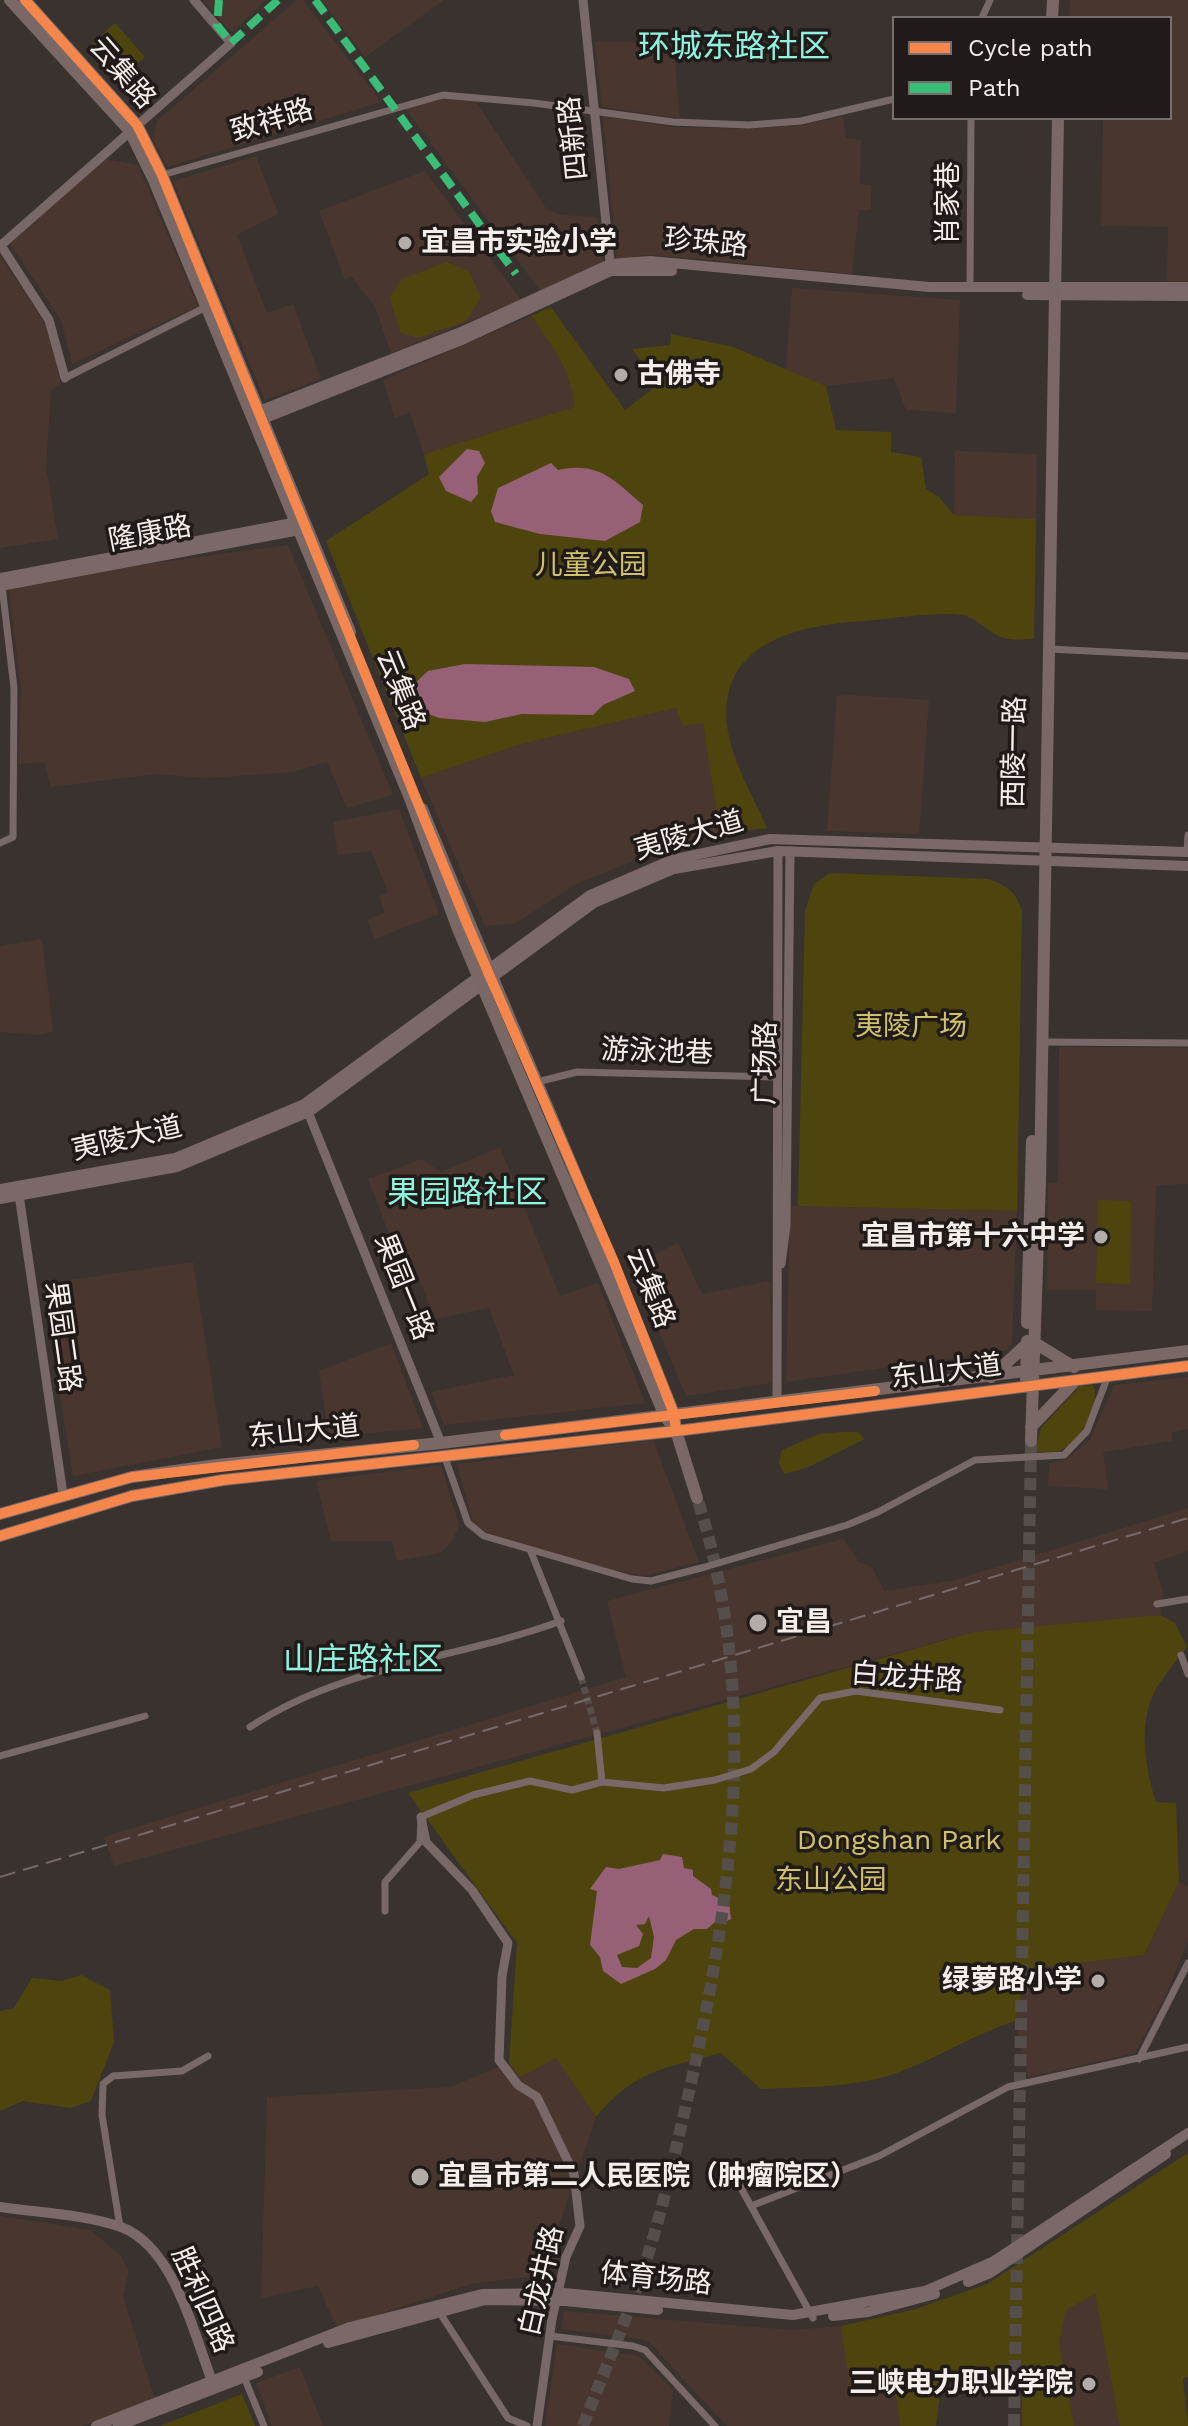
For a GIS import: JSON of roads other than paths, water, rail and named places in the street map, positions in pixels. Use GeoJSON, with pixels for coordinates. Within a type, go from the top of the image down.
{"type":"FeatureCollection","features":[{"type":"Feature","properties":{"kind":"main road","name":"云集路"},"geometry":{"type":"LineString","coordinates":[[10,0],[134,128],[670,1415]]}},
{"type":"Feature","properties":{"kind":"main road","name":"云集路"},"geometry":{"type":"LineString","coordinates":[[25,0],[134,128],[162,175],[256,417]]}},
{"type":"Feature","properties":{"kind":"main road","name":"西陵一路"},"geometry":{"type":"LineString","coordinates":[[1031,1343],[1041,1042],[1040,855],[1049,649],[1050,120]]}},
{"type":"Feature","properties":{"kind":"main road","name":"西陵一路"},"geometry":{"type":"LineString","coordinates":[[1031,1441],[1050,292],[1058,120]]}},
{"type":"Feature","properties":{"kind":"main road","name":"珍珠路"},"geometry":{"type":"LineString","coordinates":[[256,417],[464,339],[610,267],[650,261],[970,287],[1188,296]]}},
{"type":"Feature","properties":{"kind":"main road","name":"珍珠路"},"geometry":{"type":"LineString","coordinates":[[610,267],[929,293],[1188,287]]}},
{"type":"Feature","properties":{"kind":"main road","name":"隆康路"},"geometry":{"type":"LineString","coordinates":[[1,583],[302,526]]}},
{"type":"Feature","properties":{"kind":"main road","name":"夷陵大道"},"geometry":{"type":"LineString","coordinates":[[0,1199],[18,1191],[175,1158],[307,1108],[590,895],[671,860],[770,839],[1188,866]]}},
{"type":"Feature","properties":{"kind":"main road","name":"夷陵大道"},"geometry":{"type":"LineString","coordinates":[[485,977],[594,903],[674,869],[778,851],[1040,855],[1188,852]]}},
{"type":"Feature","properties":{"kind":"main road","name":"云集路"},"geometry":{"type":"LineString","coordinates":[[485,977],[536,1082],[614,1262],[676,1431],[697,1498]]}},
{"type":"Feature","properties":{"kind":"main road","name":"夷陵大道"},"geometry":{"type":"LineString","coordinates":[[0,1189],[18,1191]]}},
{"type":"Feature","properties":{"kind":"main road"},"geometry":{"type":"LineString","coordinates":[[991,1378],[1031,1343],[1075,1374],[1031,1427]]}},
{"type":"Feature","properties":{"kind":"main road","name":"东山大道"},"geometry":{"type":"LineString","coordinates":[[1075,1374],[1188,1351]]}},
{"type":"Feature","properties":{"kind":"main road","name":"东山大道"},"geometry":{"type":"LineString","coordinates":[[0,1536],[65,1514],[223,1480],[670,1415],[991,1378],[1075,1374],[1108,1376],[1188,1366]]}},
{"type":"Feature","properties":{"kind":"main road","name":"东山大道"},"geometry":{"type":"LineString","coordinates":[[0,1514],[132,1477],[217,1465],[676,1431],[1031,1377]]}},
{"type":"Feature","properties":{"kind":"main road","name":"体育场路"},"geometry":{"type":"LineString","coordinates":[[811,2316],[925,2291],[969,2275],[1188,2133]]}},
{"type":"Feature","properties":{"kind":"main road","name":"体育场路"},"geometry":{"type":"LineString","coordinates":[[118,2426],[350,2327],[492,2293],[564,2293],[811,2316],[868,2312],[924,2298],[990,2273],[1188,2140]]}},
{"type":"Feature","properties":{"kind":"main road","name":"胜利四路"},"geometry":{"type":"LineString","coordinates":[[0,2207],[120,2227],[149,2244],[167,2269],[210,2386]]}},
{"type":"Feature","properties":{"kind":"main road","name":"胜利四路"},"geometry":{"type":"LineString","coordinates":[[0,2213],[115,2232],[146,2249],[169,2288],[210,2386]]}},
{"type":"Feature","properties":{"kind":"main road","name":"体育场路"},"geometry":{"type":"LineString","coordinates":[[96,2426],[244,2377],[348,2336],[437,2307]]}},
{"type":"Feature","properties":{"kind":"street"},"geometry":{"type":"LineString","coordinates":[[194,0],[231,43],[0,245],[49,320],[65,378],[206,307]]}},
{"type":"Feature","properties":{"kind":"street","name":"四新路"},"geometry":{"type":"LineString","coordinates":[[583,0],[610,267]]}},
{"type":"Feature","properties":{"kind":"street","name":"致祥路"},"geometry":{"type":"LineString","coordinates":[[162,175],[443,95],[593,110],[673,122],[749,125],[801,121],[892,99]]}},
{"type":"Feature","properties":{"kind":"street","name":"肖家巷"},"geometry":{"type":"LineString","coordinates":[[970,287],[971,120]]}},
{"type":"Feature","properties":{"kind":"street"},"geometry":{"type":"LineString","coordinates":[[0,843],[13,837],[14,688],[1,583]]}},
{"type":"Feature","properties":{"kind":"street"},"geometry":{"type":"LineString","coordinates":[[1049,649],[1188,656]]}},
{"type":"Feature","properties":{"kind":"street"},"geometry":{"type":"LineString","coordinates":[[1188,835],[1188,852]]}},
{"type":"Feature","properties":{"kind":"street","name":"广场路"},"geometry":{"type":"LineString","coordinates":[[777,1402],[778,851]]}},
{"type":"Feature","properties":{"kind":"street","name":"广场路"},"geometry":{"type":"LineString","coordinates":[[779,1275],[785,1240],[790,851]]}},
{"type":"Feature","properties":{"kind":"street"},"geometry":{"type":"LineString","coordinates":[[1041,1042],[1188,1043]]}},
{"type":"Feature","properties":{"kind":"street","name":"游泳池巷"},"geometry":{"type":"LineString","coordinates":[[536,1082],[577,1072],[777,1077]]}},
{"type":"Feature","properties":{"kind":"street","name":"果园一路"},"geometry":{"type":"LineString","coordinates":[[307,1108],[443,1449]]}},
{"type":"Feature","properties":{"kind":"street","name":"果园二路"},"geometry":{"type":"LineString","coordinates":[[18,1191],[63,1494]]}},
{"type":"Feature","properties":{"kind":"street"},"geometry":{"type":"LineString","coordinates":[[443,1449],[468,1523],[484,1536],[531,1552],[651,1581],[847,1525],[878,1512],[975,1460],[1064,1455],[1087,1431],[1108,1376]]}},
{"type":"Feature","properties":{"kind":"street"},"geometry":{"type":"LineString","coordinates":[[531,1552],[581,1677]]}},
{"type":"Feature","properties":{"kind":"street"},"geometry":{"type":"LineString","coordinates":[[1157,1604],[1188,1599]]}},
{"type":"Feature","properties":{"kind":"street"},"geometry":{"type":"LineString","coordinates":[[250,1727],[272,1712],[329,1686],[519,1637],[561,1621]]}},
{"type":"Feature","properties":{"kind":"street"},"geometry":{"type":"LineString","coordinates":[[1181,1655],[1188,1674]]}},
{"type":"Feature","properties":{"kind":"street","name":"白龙井路"},"geometry":{"type":"LineString","coordinates":[[537,2426],[552,2319],[566,2257],[580,2226],[574,2174],[537,2097],[518,2085],[499,2060],[502,1976],[508,1943],[472,1890],[426,1842],[421,1817],[473,1795],[530,1781],[572,1790],[602,1782],[664,1788],[715,1780],[751,1769],[774,1752],[820,1698],[856,1691],[1000,1710]]}},
{"type":"Feature","properties":{"kind":"street"},"geometry":{"type":"LineString","coordinates":[[0,1756],[145,1716]]}},
{"type":"Feature","properties":{"kind":"street"},"geometry":{"type":"LineString","coordinates":[[597,1733],[602,1782]]}},
{"type":"Feature","properties":{"kind":"street"},"geometry":{"type":"LineString","coordinates":[[385,1911],[385,1882],[420,1842],[421,1817]]}},
{"type":"Feature","properties":{"kind":"street"},"geometry":{"type":"LineString","coordinates":[[1139,2059],[1188,1963]]}},
{"type":"Feature","properties":{"kind":"street"},"geometry":{"type":"LineString","coordinates":[[751,2206],[879,2156],[1008,2087],[1188,2047]]}},
{"type":"Feature","properties":{"kind":"street"},"geometry":{"type":"LineString","coordinates":[[120,2227],[102,2115],[103,2084],[113,2076],[182,2071],[208,2056]]}},
{"type":"Feature","properties":{"kind":"street"},"geometry":{"type":"LineString","coordinates":[[736,2179],[811,2316]]}},
{"type":"Feature","properties":{"kind":"street"},"geometry":{"type":"LineString","coordinates":[[437,2307],[508,2418],[527,2426]]}},
{"type":"Feature","properties":{"kind":"street"},"geometry":{"type":"LineString","coordinates":[[550,2336],[645,2350],[715,2426]]}},
{"type":"Feature","properties":{"kind":"street"},"geometry":{"type":"LineString","coordinates":[[244,2377],[264,2426]]}},
{"type":"Feature","properties":{"kind":"tunnel"},"geometry":{"type":"LineString","coordinates":[[1014,2426],[1031,1441]]}},
{"type":"Feature","properties":{"kind":"tunnel"},"geometry":{"type":"LineString","coordinates":[[583,2426],[639,2282],[665,2193],[707,2006],[728,1861],[734,1788],[734,1715],[728,1642],[716,1570],[697,1498]]}},
{"type":"Feature","properties":{"kind":"tunnel"},"geometry":{"type":"LineString","coordinates":[[581,1677],[597,1733]]}},
{"type":"Feature","properties":{"kind":"railway"},"geometry":{"type":"LineString","coordinates":[[0,1877],[1188,1518]]}},
{"type":"Feature","properties":{"kind":"place","name":"宜昌市实验小学"},"geometry":{"type":"Point","coordinates":[405,243]}},
{"type":"Feature","properties":{"kind":"place","name":"古佛寺"},"geometry":{"type":"Point","coordinates":[621,375]}},
{"type":"Feature","properties":{"kind":"place","name":"宜昌市第十六中学"},"geometry":{"type":"Point","coordinates":[1101,1237]}},
{"type":"Feature","properties":{"kind":"place","name":"宜昌"},"geometry":{"type":"Point","coordinates":[758,1623]}},
{"type":"Feature","properties":{"kind":"place","name":"绿萝路小学"},"geometry":{"type":"Point","coordinates":[1098,1981]}},
{"type":"Feature","properties":{"kind":"place","name":"宜昌市第二人民医院（肿瘤院区）"},"geometry":{"type":"Point","coordinates":[420,2177]}},
{"type":"Feature","properties":{"kind":"place","name":"三峡电力职业学院"},"geometry":{"type":"Point","coordinates":[1089,2384]}},
{"type":"Feature","properties":{"kind":"district","name":"环城东路社区"},"geometry":{"type":"Point","coordinates":[734,48]}},
{"type":"Feature","properties":{"kind":"district","name":"果园路社区"},"geometry":{"type":"Point","coordinates":[467,1194]}},
{"type":"Feature","properties":{"kind":"district","name":"山庄路社区"},"geometry":{"type":"Point","coordinates":[363,1661]}},
{"type":"Feature","properties":{"kind":"park label","name":"儿童公园"},"geometry":{"type":"Point","coordinates":[591,566]}},
{"type":"Feature","properties":{"kind":"park label","name":"夷陵广场"},"geometry":{"type":"Point","coordinates":[911,1027]}},
{"type":"Feature","properties":{"kind":"park label","name":"Dongshan Park"},"geometry":{"type":"Point","coordinates":[899,1841]}},
{"type":"Feature","properties":{"kind":"park label","name":"东山公园"},"geometry":{"type":"Point","coordinates":[831,1881]}}]}
